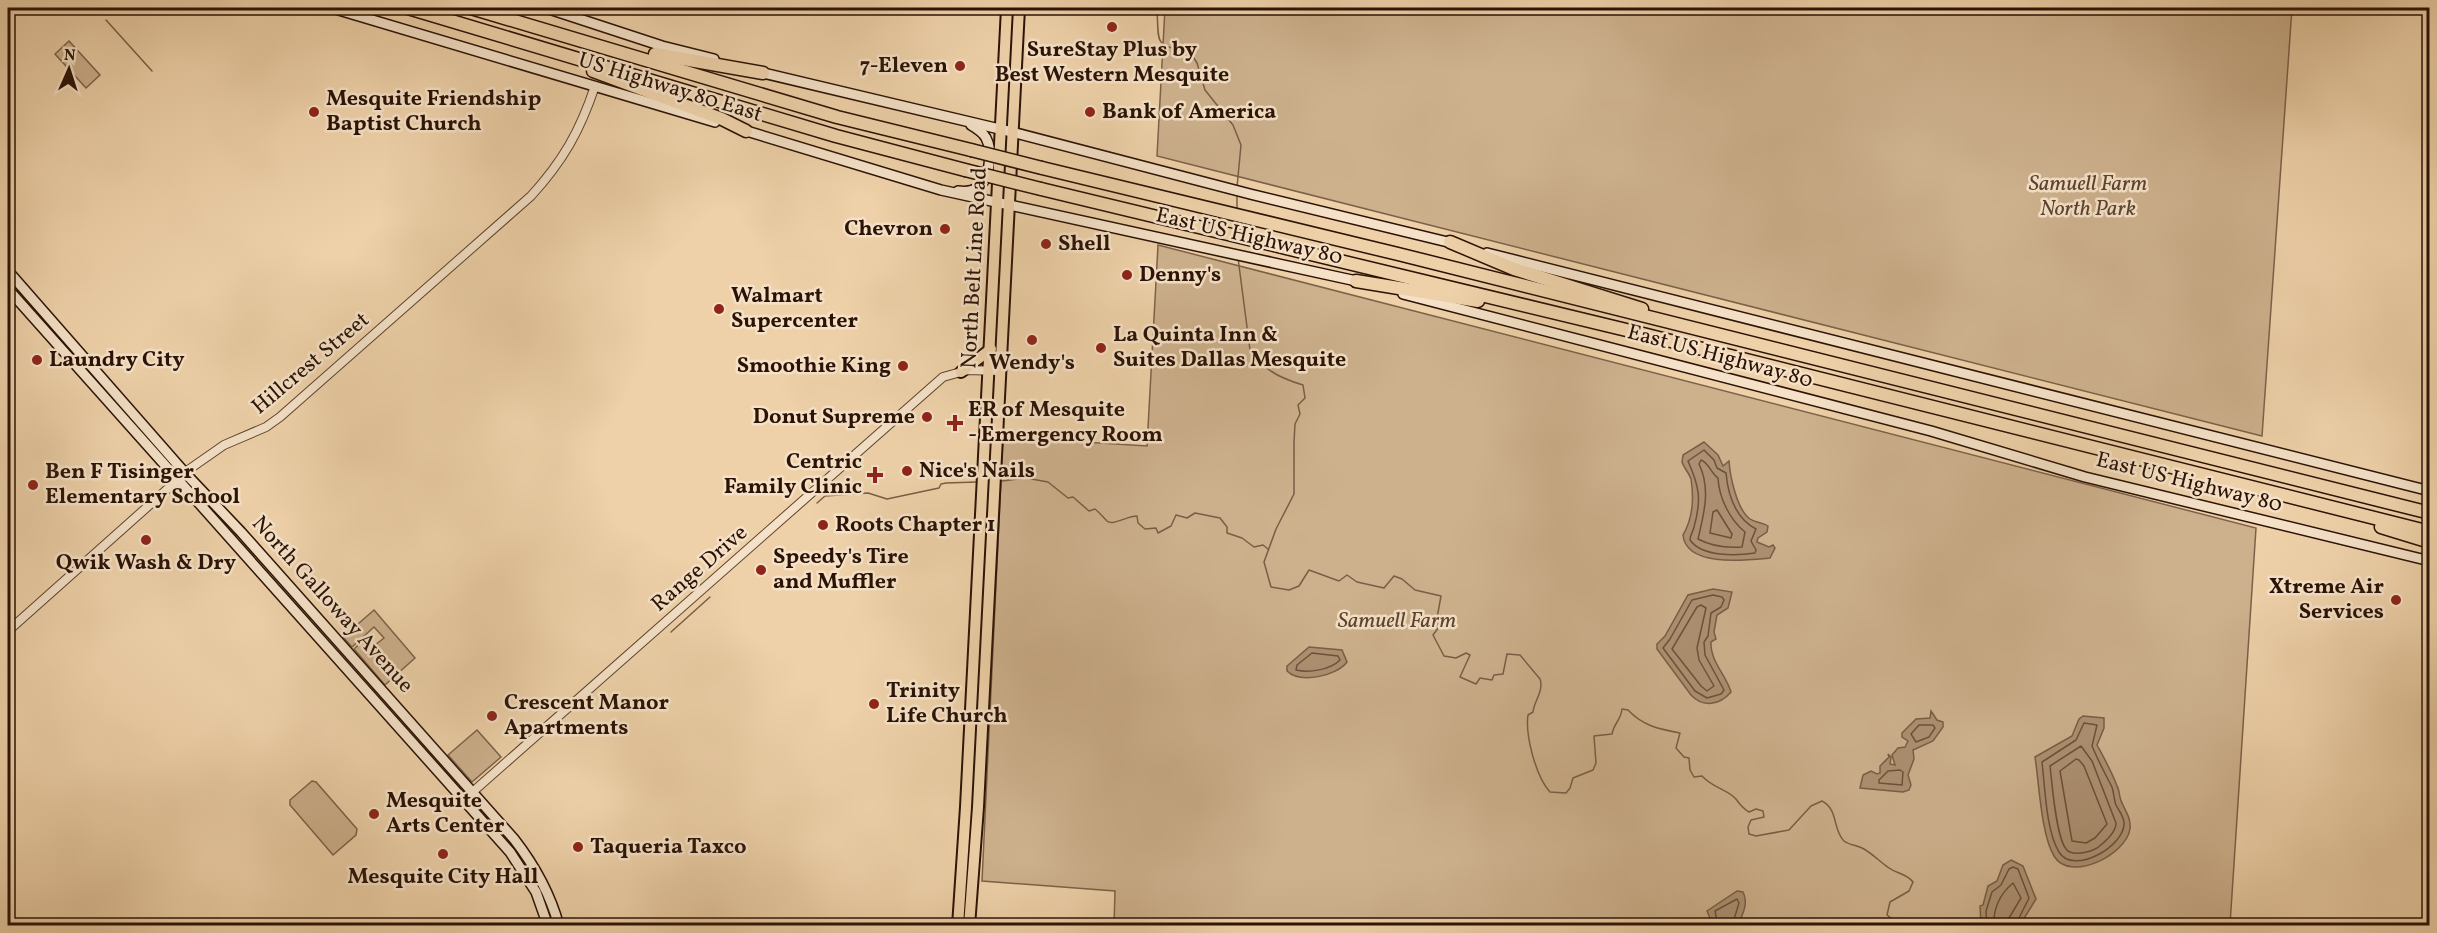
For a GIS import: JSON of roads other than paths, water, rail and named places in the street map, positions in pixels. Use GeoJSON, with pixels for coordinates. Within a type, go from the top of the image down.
{"type":"FeatureCollection","features":[{"type":"Feature","properties":{"kind":"highway"},"geometry":{"type":"LineString","coordinates":[[408,8],[815,130],[965,170],[1643,334],[2430,532]]}},
{"type":"Feature","properties":{"kind":"highway"},"geometry":{"type":"LineString","coordinates":[[471,8],[609,47],[837,117],[1398,254],[2430,513]]}},
{"type":"Feature","properties":{"kind":"highway"},"geometry":{"type":"LineString","coordinates":[[609,47],[763,74]]}},
{"type":"Feature","properties":{"kind":"highway"},"geometry":{"type":"LineString","coordinates":[[543,48],[564,59],[722,119],[746,131]]}},
{"type":"Feature","properties":{"kind":"highway"},"geometry":{"type":"LineString","coordinates":[[1450,242],[1514,269],[1784,352]]}},
{"type":"Feature","properties":{"kind":"highway"},"geometry":{"type":"LineString","coordinates":[[1356,281],[1485,302],[1615,332],[1643,334]]}},
{"type":"Feature","properties":{"kind":"highway"},"geometry":{"type":"LineString","coordinates":[[2268,491],[2430,542]]}},
{"type":"Feature","properties":{"kind":"main road","name":"US Highway 80 East"},"geometry":{"type":"LineString","coordinates":[[332,8],[941,190],[1003,205]]}},
{"type":"Feature","properties":{"kind":"main road","name":"US Highway 80 East"},"geometry":{"type":"LineString","coordinates":[[546,8],[662,46],[763,74],[1007,131]]}},
{"type":"Feature","properties":{"kind":"main road","name":"North Belt Line Road"},"geometry":{"type":"LineString","coordinates":[[1007,8],[1007,131]]}},
{"type":"Feature","properties":{"kind":"main road","name":"North Belt Line Road"},"geometry":{"type":"LineString","coordinates":[[957,926],[984,577],[1007,131],[1019,8]]}},
{"type":"Feature","properties":{"kind":"main road"},"geometry":{"type":"LineString","coordinates":[[941,190],[975,190],[985,180],[989,164],[989,146],[984,135],[966,122]]}},
{"type":"Feature","properties":{"kind":"main road","name":"East US Highway 80"},"geometry":{"type":"LineString","coordinates":[[1007,131],[2430,491]]}},
{"type":"Feature","properties":{"kind":"main road","name":"East US Highway 80"},"geometry":{"type":"LineString","coordinates":[[1003,205],[1202,246],[1356,281],[1931,431],[2085,477],[2430,561]]}},
{"type":"Feature","properties":{"kind":"main road","name":"North Galloway Avenue"},"geometry":{"type":"LineString","coordinates":[[8,271],[185,473],[514,839],[533,865],[548,892],[559,926]]}},
{"type":"Feature","properties":{"kind":"main road","name":"North Galloway Avenue"},"geometry":{"type":"LineString","coordinates":[[8,289],[522,867],[540,899],[548,926]]}},
{"type":"Feature","properties":{"kind":"main road","name":"North Belt Line Road"},"geometry":{"type":"LineString","coordinates":[[995,371],[991,349],[999,294]]}},
{"type":"Feature","properties":{"kind":"main road"},"geometry":{"type":"LineString","coordinates":[[961,372],[991,349]]}},
{"type":"Feature","properties":{"kind":"main road"},"geometry":{"type":"LineString","coordinates":[[122,418],[130,411]]}},
{"type":"Feature","properties":{"kind":"main road","name":"North Belt Line Road"},"geometry":{"type":"LineString","coordinates":[[969,926],[978,807],[984,577]]}},
{"type":"Feature","properties":{"kind":"street","name":"Hillcrest Street"},"geometry":{"type":"LineString","coordinates":[[8,631],[185,473],[224,445],[266,427],[280,417],[531,196],[566,153],[584,119],[595,86]]}},
{"type":"Feature","properties":{"kind":"street","name":"Range Drive"},"geometry":{"type":"LineString","coordinates":[[462,800],[943,377],[961,372],[995,371]]}},
{"type":"Feature","properties":{"kind":"water"},"geometry":{"type":"Polygon","coordinates":[[[1704,442],[1718,455],[1723,466],[1729,461],[1735,492],[1745,515],[1768,526],[1767,532],[1758,538],[1757,542],[1769,547],[1773,545],[1775,548],[1770,558],[1719,560],[1695,553],[1687,546],[1683,535],[1691,515],[1692,493],[1691,479],[1682,462],[1683,455],[1704,442]]]}},
{"type":"Feature","properties":{"kind":"water"},"geometry":{"type":"Polygon","coordinates":[[[1713,589],[1732,592],[1728,608],[1717,615],[1714,632],[1716,639],[1711,642],[1713,655],[1731,692],[1722,700],[1706,703],[1691,695],[1657,649],[1657,644],[1665,636],[1688,595],[1713,589]]]}},
{"type":"Feature","properties":{"kind":"water"},"geometry":{"type":"Polygon","coordinates":[[[1309,647],[1342,650],[1347,662],[1335,671],[1318,677],[1300,677],[1287,671],[1287,666],[1309,647]]]}},
{"type":"Feature","properties":{"kind":"water"},"geometry":{"type":"Polygon","coordinates":[[[1931,711],[1937,720],[1943,722],[1943,727],[1933,741],[1913,750],[1914,759],[1908,775],[1911,785],[1909,790],[1903,792],[1860,788],[1863,775],[1871,771],[1880,773],[1880,766],[1889,757],[1888,754],[1891,757],[1890,764],[1895,765],[1892,755],[1898,748],[1905,747],[1908,741],[1902,737],[1902,733],[1916,719],[1930,718],[1931,711]]]}},
{"type":"Feature","properties":{"kind":"water"},"geometry":{"type":"Polygon","coordinates":[[[2083,716],[2104,718],[2104,728],[2097,745],[2118,788],[2129,818],[2130,829],[2119,848],[2108,856],[2084,866],[2072,867],[2062,864],[2054,856],[2050,847],[2043,822],[2035,757],[2072,736],[2079,719],[2083,716]]]}},
{"type":"Feature","properties":{"kind":"water"},"geometry":{"type":"Polygon","coordinates":[[[2011,860],[2023,866],[2036,899],[2020,925],[1981,925],[1980,906],[1983,905],[1988,886],[1997,881],[2003,865],[2011,860]]]}},
{"type":"Feature","properties":{"kind":"water"},"geometry":{"type":"Polygon","coordinates":[[[1737,891],[1743,892],[1745,896],[1744,909],[1738,925],[1713,925],[1707,911],[1737,891]]]}},
{"type":"Feature","properties":{"kind":"waterway"},"geometry":{"type":"LineString","coordinates":[[1157,8],[1161,42],[1192,55],[1197,63],[1205,90],[1233,125],[1241,145],[1237,187]]}},
{"type":"Feature","properties":{"kind":"waterway"},"geometry":{"type":"LineString","coordinates":[[106,20],[152,71]]}},
{"type":"Feature","properties":{"kind":"waterway"},"geometry":{"type":"LineString","coordinates":[[1237,195],[1237,211]]}},
{"type":"Feature","properties":{"kind":"waterway"},"geometry":{"type":"LineString","coordinates":[[1237,222],[1237,232]]}},
{"type":"Feature","properties":{"kind":"waterway"},"geometry":{"type":"LineString","coordinates":[[1238,258],[1250,350],[1268,369],[1303,385],[1305,398],[1298,405],[1300,414],[1295,424],[1294,494],[1276,529],[1264,562],[1271,587],[1289,590],[1299,586],[1309,570],[1339,581],[1347,575],[1357,582],[1384,588],[1394,576],[1402,579],[1415,590],[1441,596],[1437,618],[1439,627],[1433,635],[1444,656],[1456,658],[1466,653],[1470,655],[1460,677],[1476,684],[1480,678],[1492,680],[1494,675],[1503,674],[1507,654],[1520,655],[1540,679],[1540,692],[1533,712],[1528,715],[1528,733],[1536,766],[1550,792],[1566,793],[1573,778],[1593,770],[1596,763],[1594,736],[1612,734],[1622,709],[1628,710],[1646,723],[1680,733],[1676,748],[1684,757],[1689,758],[1690,770],[1694,777],[1702,776],[1735,798],[1749,812],[1756,809],[1763,811],[1764,817],[1751,820],[1748,827],[1749,834],[1756,836],[1789,830],[1811,806],[1822,801],[1831,809],[1840,836],[1844,841],[1866,850],[1889,868],[1913,882],[1909,891],[1890,902],[1887,915],[1902,926]]}},
{"type":"Feature","properties":{"kind":"waterway"},"geometry":{"type":"LineString","coordinates":[[1002,481],[1026,478],[1048,482],[1068,498],[1073,497],[1089,511],[1095,509],[1107,521],[1116,522],[1137,516],[1138,523],[1145,529],[1156,528],[1158,533],[1171,526],[1176,515],[1187,518],[1195,513],[1220,518],[1227,527],[1227,533],[1242,538],[1254,547],[1263,545],[1268,549]]}},
{"type":"Feature","properties":{"kind":"waterway"},"geometry":{"type":"LineString","coordinates":[[817,503],[825,496],[868,493],[887,499],[939,488],[941,484],[946,483],[977,482]]}},
{"type":"Feature","properties":{"kind":"waterway"},"geometry":{"type":"LineString","coordinates":[[671,632],[710,597]]}},
{"type":"Feature","properties":{"kind":"place","name":"SureStay Plus by Best Western Mesquite"},"geometry":{"type":"Point","coordinates":[1112,27]}},
{"type":"Feature","properties":{"kind":"place","name":"7-Eleven"},"geometry":{"type":"Point","coordinates":[960,66]}},
{"type":"Feature","properties":{"kind":"place","name":"Mesquite Friendship Baptist Church"},"geometry":{"type":"Point","coordinates":[314,112]}},
{"type":"Feature","properties":{"kind":"place","name":"Bank of America"},"geometry":{"type":"Point","coordinates":[1090,112]}},
{"type":"Feature","properties":{"kind":"place","name":"Chevron"},"geometry":{"type":"Point","coordinates":[945,229]}},
{"type":"Feature","properties":{"kind":"place","name":"Shell"},"geometry":{"type":"Point","coordinates":[1046,244]}},
{"type":"Feature","properties":{"kind":"place","name":"Denny's"},"geometry":{"type":"Point","coordinates":[1127,275]}},
{"type":"Feature","properties":{"kind":"place","name":"Walmart Supercenter"},"geometry":{"type":"Point","coordinates":[719,309]}},
{"type":"Feature","properties":{"kind":"place","name":"Wendy's"},"geometry":{"type":"Point","coordinates":[1032,340]}},
{"type":"Feature","properties":{"kind":"place","name":"La Quinta Inn & Suites Dallas Mesquite"},"geometry":{"type":"Point","coordinates":[1101,348]}},
{"type":"Feature","properties":{"kind":"place","name":"Laundry City"},"geometry":{"type":"Point","coordinates":[37,360]}},
{"type":"Feature","properties":{"kind":"place","name":"Smoothie King"},"geometry":{"type":"Point","coordinates":[903,366]}},
{"type":"Feature","properties":{"kind":"place","name":"Donut Supreme"},"geometry":{"type":"Point","coordinates":[927,417]}},
{"type":"Feature","properties":{"kind":"place","name":"ER of Mesquite - Emergency Room"},"geometry":{"type":"Point","coordinates":[955,423]}},
{"type":"Feature","properties":{"kind":"place","name":"Nice's Nails"},"geometry":{"type":"Point","coordinates":[907,471]}},
{"type":"Feature","properties":{"kind":"place","name":"Centric Family Clinic"},"geometry":{"type":"Point","coordinates":[875,475]}},
{"type":"Feature","properties":{"kind":"place","name":"Ben F Tisinger Elementary School"},"geometry":{"type":"Point","coordinates":[33,485]}},
{"type":"Feature","properties":{"kind":"place","name":"Roots Chapter 1"},"geometry":{"type":"Point","coordinates":[823,525]}},
{"type":"Feature","properties":{"kind":"place","name":"Qwik Wash & Dry"},"geometry":{"type":"Point","coordinates":[146,540]}},
{"type":"Feature","properties":{"kind":"place","name":"Speedy's Tire and Muffler"},"geometry":{"type":"Point","coordinates":[761,570]}},
{"type":"Feature","properties":{"kind":"place","name":"Xtreme Air Services"},"geometry":{"type":"Point","coordinates":[2396,600]}},
{"type":"Feature","properties":{"kind":"place","name":"Trinity Life Church"},"geometry":{"type":"Point","coordinates":[874,704]}},
{"type":"Feature","properties":{"kind":"place","name":"Crescent Manor Apartments"},"geometry":{"type":"Point","coordinates":[492,716]}},
{"type":"Feature","properties":{"kind":"place","name":"Mesquite Arts Center"},"geometry":{"type":"Point","coordinates":[374,814]}},
{"type":"Feature","properties":{"kind":"place","name":"Taqueria Taxco"},"geometry":{"type":"Point","coordinates":[578,847]}},
{"type":"Feature","properties":{"kind":"place","name":"Mesquite City Hall"},"geometry":{"type":"Point","coordinates":[443,854]}},
{"type":"Feature","properties":{"kind":"park label","name":"Samuell Farm North Park"},"geometry":{"type":"Point","coordinates":[2088,196]}},
{"type":"Feature","properties":{"kind":"park label","name":"Samuell Farm"},"geometry":{"type":"Point","coordinates":[1397,621]}}]}
